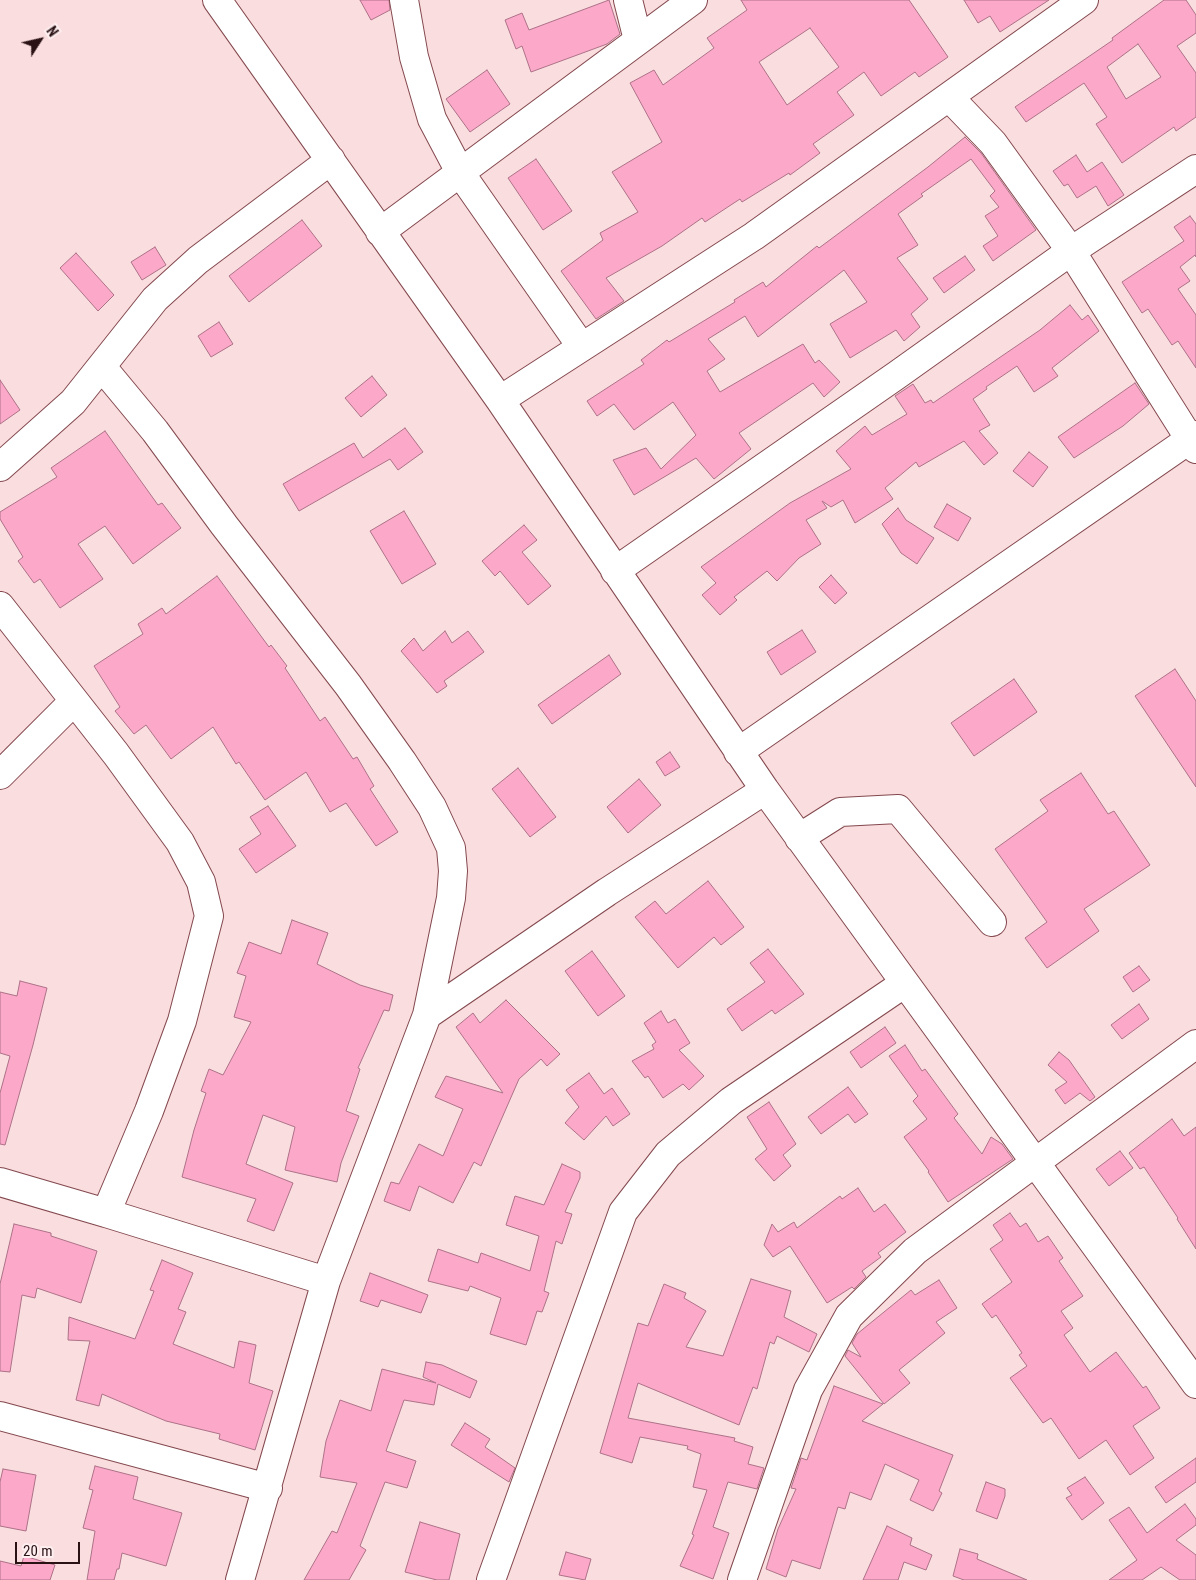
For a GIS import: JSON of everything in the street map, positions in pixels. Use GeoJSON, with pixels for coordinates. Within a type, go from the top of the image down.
{"type":"FeatureCollection","features":[{"type":"Feature","properties":{"kind":"street"},"geometry":{"type":"LineString","coordinates":[[218,0],[500,400],[738,752],[1196,1384]]}},
{"type":"Feature","properties":{"kind":"street"},"geometry":{"type":"LineString","coordinates":[[404,0],[414,57],[432,119],[461,174],[580,346]]}},
{"type":"Feature","properties":{"kind":"street"},"geometry":{"type":"LineString","coordinates":[[628,0],[638,40]]}},
{"type":"Feature","properties":{"kind":"street"},"geometry":{"type":"LineString","coordinates":[[380,232],[694,0]]}},
{"type":"Feature","properties":{"kind":"street"},"geometry":{"type":"LineString","coordinates":[[500,400],[580,346],[754,236],[1084,0]]}},
{"type":"Feature","properties":{"kind":"street"},"geometry":{"type":"LineString","coordinates":[[738,752],[1194,441],[1071,251],[993,143],[949,97]]}},
{"type":"Feature","properties":{"kind":"street"},"geometry":{"type":"LineString","coordinates":[[0,467],[73,402],[154,299],[198,260],[331,160]]}},
{"type":"Feature","properties":{"kind":"street"},"geometry":{"type":"LineString","coordinates":[[615,571],[889,381],[1071,251],[1196,169]]}},
{"type":"Feature","properties":{"kind":"street"},"geometry":{"type":"LineString","coordinates":[[102,367],[155,431],[224,525],[348,685],[402,760],[432,807],[450,848],[453,871],[451,898],[427,1015],[326,1281],[240,1580]]}},
{"type":"Feature","properties":{"kind":"street"},"geometry":{"type":"LineString","coordinates":[[0,606],[180,842],[201,882],[209,916],[182,1021],[149,1111],[106,1213]]}},
{"type":"Feature","properties":{"kind":"street"},"geometry":{"type":"LineString","coordinates":[[0,775],[74,701]]}},
{"type":"Feature","properties":{"kind":"street"},"geometry":{"type":"LineString","coordinates":[[427,1015],[607,892],[765,790]]}},
{"type":"Feature","properties":{"kind":"street"},"geometry":{"type":"LineString","coordinates":[[800,838],[840,812],[898,809],[992,922]]}},
{"type":"Feature","properties":{"kind":"street"},"geometry":{"type":"LineString","coordinates":[[491,1580],[623,1212],[668,1154],[731,1101],[905,983]]}},
{"type":"Feature","properties":{"kind":"street"},"geometry":{"type":"LineString","coordinates":[[742,1580],[808,1390],[849,1316],[915,1251],[1196,1044]]}},
{"type":"Feature","properties":{"kind":"street"},"geometry":{"type":"LineString","coordinates":[[0,1182],[222,1247],[326,1281]]}},
{"type":"Feature","properties":{"kind":"street"},"geometry":{"type":"LineString","coordinates":[[0,1416],[268,1488]]}},
{"type":"Feature","properties":{"kind":"building"},"geometry":{"type":"Polygon","coordinates":[[[360,0],[389,0],[390,10],[371,20],[360,0]]]}},
{"type":"Feature","properties":{"kind":"building"},"geometry":{"type":"Polygon","coordinates":[[[609,0],[620,34],[607,44],[531,72],[522,46],[516,49],[505,20],[522,13],[529,30],[609,0]]]}},
{"type":"Feature","properties":{"kind":"building"},"geometry":{"type":"Polygon","coordinates":[[[741,0],[909,0],[948,57],[919,77],[915,72],[881,96],[864,72],[837,92],[854,115],[813,144],[820,153],[790,175],[789,173],[742,202],[740,199],[705,222],[702,218],[662,246],[606,278],[624,301],[596,319],[561,271],[603,240],[600,233],[638,212],[612,172],[662,142],[630,83],[654,70],[663,85],[714,48],[707,38],[747,10],[741,0]],[[810,28],[759,62],[787,105],[839,67],[810,28]]]}},
{"type":"Feature","properties":{"kind":"building"},"geometry":{"type":"Polygon","coordinates":[[[964,0],[1049,0],[1000,32],[990,16],[978,23],[964,0]]]}},
{"type":"Feature","properties":{"kind":"building"},"geometry":{"type":"Polygon","coordinates":[[[1164,0],[1186,0],[1196,15],[1196,33],[1177,46],[1196,73],[1196,117],[1176,131],[1174,127],[1122,163],[1096,124],[1107,117],[1084,83],[1026,122],[1015,107],[1113,40],[1112,38],[1164,0]],[[1138,44],[1107,67],[1126,99],[1161,77],[1138,44]]]}},
{"type":"Feature","properties":{"kind":"building"},"geometry":{"type":"Polygon","coordinates":[[[487,70],[510,104],[470,132],[446,99],[487,70]]]}},
{"type":"Feature","properties":{"kind":"building"},"geometry":{"type":"Polygon","coordinates":[[[965,137],[981,153],[1036,230],[993,261],[983,246],[998,236],[985,216],[999,207],[990,196],[995,191],[971,159],[921,194],[923,196],[898,214],[918,245],[897,258],[928,299],[911,314],[920,327],[904,341],[896,330],[850,358],[830,324],[867,302],[844,270],[758,337],[745,316],[708,339],[725,359],[707,371],[720,392],[803,344],[815,363],[819,360],[840,382],[824,397],[813,383],[739,433],[751,449],[714,479],[696,458],[634,495],[613,460],[646,448],[661,469],[696,435],[673,402],[634,430],[614,404],[597,416],[587,401],[644,364],[641,360],[667,340],[669,342],[735,302],[734,300],[763,282],[766,287],[817,246],[819,248],[965,137]]]}},
{"type":"Feature","properties":{"kind":"building"},"geometry":{"type":"Polygon","coordinates":[[[1076,155],[1087,172],[1102,162],[1124,195],[1108,206],[1096,186],[1077,198],[1068,184],[1064,186],[1053,171],[1076,155]]]}},
{"type":"Feature","properties":{"kind":"building"},"geometry":{"type":"Polygon","coordinates":[[[536,159],[572,211],[543,230],[508,178],[536,159]]]}},
{"type":"Feature","properties":{"kind":"building"},"geometry":{"type":"Polygon","coordinates":[[[1190,216],[1196,224],[1196,257],[1195,255],[1180,267],[1190,281],[1178,289],[1196,315],[1196,368],[1178,341],[1172,345],[1148,309],[1142,313],[1122,282],[1184,241],[1174,227],[1190,216]]]}},
{"type":"Feature","properties":{"kind":"building"},"geometry":{"type":"Polygon","coordinates":[[[302,220],[322,246],[249,302],[229,276],[302,220]]]}},
{"type":"Feature","properties":{"kind":"building"},"geometry":{"type":"Polygon","coordinates":[[[155,247],[166,265],[142,280],[131,262],[155,247]]]}},
{"type":"Feature","properties":{"kind":"building"},"geometry":{"type":"Polygon","coordinates":[[[76,253],[114,295],[98,311],[60,268],[76,253]]]}},
{"type":"Feature","properties":{"kind":"building"},"geometry":{"type":"Polygon","coordinates":[[[965,256],[975,270],[944,293],[933,278],[965,256]]]}},
{"type":"Feature","properties":{"kind":"building"},"geometry":{"type":"Polygon","coordinates":[[[1070,305],[1082,320],[1088,315],[1099,331],[1052,368],[1058,376],[1034,392],[1017,366],[986,387],[987,389],[973,399],[990,425],[979,431],[998,453],[984,465],[964,441],[919,467],[916,462],[885,488],[893,499],[855,523],[843,500],[831,507],[822,501],[827,508],[806,520],[821,544],[799,558],[777,581],[767,571],[734,597],[737,600],[720,615],[702,595],[716,583],[701,567],[790,503],[851,469],[836,451],[865,426],[872,435],[907,414],[895,396],[913,384],[925,403],[931,400],[933,403],[1040,330],[1070,305]]]}},
{"type":"Feature","properties":{"kind":"building"},"geometry":{"type":"Polygon","coordinates":[[[219,322],[233,344],[211,357],[198,336],[219,322]]]}},
{"type":"Feature","properties":{"kind":"building"},"geometry":{"type":"Polygon","coordinates":[[[372,376],[387,395],[361,417],[345,398],[372,376]]]}},
{"type":"Feature","properties":{"kind":"building"},"geometry":{"type":"Polygon","coordinates":[[[0,380],[20,410],[0,424],[0,380]]]}},
{"type":"Feature","properties":{"kind":"building"},"geometry":{"type":"Polygon","coordinates":[[[1135,383],[1149,404],[1123,426],[1074,458],[1058,437],[1135,383]]]}},
{"type":"Feature","properties":{"kind":"building"},"geometry":{"type":"Polygon","coordinates":[[[405,428],[423,452],[398,470],[390,459],[299,511],[283,484],[354,443],[363,458],[405,428]]]}},
{"type":"Feature","properties":{"kind":"building"},"geometry":{"type":"Polygon","coordinates":[[[105,431],[158,505],[162,503],[181,528],[133,564],[105,526],[78,544],[103,579],[60,608],[40,579],[34,583],[18,561],[23,557],[0,519],[0,512],[57,477],[51,468],[105,431]]]}},
{"type":"Feature","properties":{"kind":"building"},"geometry":{"type":"Polygon","coordinates":[[[1029,452],[1048,467],[1033,487],[1013,471],[1029,452]]]}},
{"type":"Feature","properties":{"kind":"building"},"geometry":{"type":"Polygon","coordinates":[[[947,504],[971,518],[958,541],[934,527],[947,504]]]}},
{"type":"Feature","properties":{"kind":"building"},"geometry":{"type":"Polygon","coordinates":[[[898,508],[906,520],[934,538],[917,564],[901,553],[882,524],[898,508]]]}},
{"type":"Feature","properties":{"kind":"building"},"geometry":{"type":"Polygon","coordinates":[[[404,511],[436,564],[402,584],[370,531],[404,511]]]}},
{"type":"Feature","properties":{"kind":"building"},"geometry":{"type":"Polygon","coordinates":[[[524,525],[537,540],[522,552],[551,586],[528,605],[500,571],[495,576],[482,561],[524,525]]]}},
{"type":"Feature","properties":{"kind":"building"},"geometry":{"type":"Polygon","coordinates":[[[831,575],[847,593],[835,604],[819,587],[831,575]]]}},
{"type":"Feature","properties":{"kind":"building"},"geometry":{"type":"Polygon","coordinates":[[[217,576],[269,647],[271,645],[287,666],[285,668],[320,721],[325,717],[353,759],[357,757],[374,786],[370,789],[398,832],[376,846],[346,803],[330,812],[306,772],[265,800],[239,762],[236,764],[213,727],[171,759],[146,725],[134,734],[115,711],[120,707],[94,666],[143,634],[138,624],[162,608],[166,614],[217,576]]]}},
{"type":"Feature","properties":{"kind":"building"},"geometry":{"type":"Polygon","coordinates":[[[802,630],[816,652],[781,675],[767,652],[802,630]]]}},
{"type":"Feature","properties":{"kind":"building"},"geometry":{"type":"Polygon","coordinates":[[[445,631],[452,643],[468,631],[484,652],[444,681],[447,686],[437,693],[401,651],[414,638],[423,651],[445,631]]]}},
{"type":"Feature","properties":{"kind":"building"},"geometry":{"type":"Polygon","coordinates":[[[609,655],[621,674],[552,724],[538,705],[609,655]]]}},
{"type":"Feature","properties":{"kind":"building"},"geometry":{"type":"Polygon","coordinates":[[[1175,669],[1196,701],[1196,787],[1135,696],[1175,669]]]}},
{"type":"Feature","properties":{"kind":"building"},"geometry":{"type":"Polygon","coordinates":[[[1014,679],[1037,712],[974,756],[951,723],[1014,679]]]}},
{"type":"Feature","properties":{"kind":"building"},"geometry":{"type":"Polygon","coordinates":[[[670,752],[680,767],[665,776],[656,762],[670,752]]]}},
{"type":"Feature","properties":{"kind":"building"},"geometry":{"type":"Polygon","coordinates":[[[518,768],[556,817],[530,837],[492,789],[518,768]]]}},
{"type":"Feature","properties":{"kind":"building"},"geometry":{"type":"Polygon","coordinates":[[[1081,773],[1108,814],[1114,811],[1150,865],[1084,909],[1099,931],[1047,968],[1025,938],[1047,922],[995,849],[1048,811],[1040,800],[1081,773]]]}},
{"type":"Feature","properties":{"kind":"building"},"geometry":{"type":"Polygon","coordinates":[[[639,779],[661,805],[628,833],[607,807],[639,779]]]}},
{"type":"Feature","properties":{"kind":"building"},"geometry":{"type":"Polygon","coordinates":[[[268,806],[296,846],[256,873],[239,849],[261,834],[250,817],[268,806]]]}},
{"type":"Feature","properties":{"kind":"building"},"geometry":{"type":"Polygon","coordinates":[[[708,881],[744,927],[721,945],[714,937],[678,968],[635,917],[655,901],[666,914],[708,881]]]}},
{"type":"Feature","properties":{"kind":"building"},"geometry":{"type":"Polygon","coordinates":[[[292,920],[328,933],[317,964],[360,985],[393,995],[389,1011],[384,1010],[358,1068],[360,1069],[346,1111],[359,1116],[341,1163],[337,1182],[285,1170],[295,1127],[263,1115],[246,1164],[293,1183],[274,1231],[247,1221],[256,1199],[182,1177],[206,1093],[201,1091],[209,1069],[223,1075],[251,1022],[234,1017],[246,976],[237,973],[249,942],[281,954],[292,920]]]}},
{"type":"Feature","properties":{"kind":"building"},"geometry":{"type":"Polygon","coordinates":[[[768,949],[804,994],[775,1014],[772,1010],[742,1031],[727,1009],[765,982],[750,963],[768,949]]]}},
{"type":"Feature","properties":{"kind":"building"},"geometry":{"type":"Polygon","coordinates":[[[592,951],[625,996],[598,1016],[565,971],[592,951]]]}},
{"type":"Feature","properties":{"kind":"building"},"geometry":{"type":"Polygon","coordinates":[[[1139,966],[1150,980],[1133,992],[1123,977],[1139,966]]]}},
{"type":"Feature","properties":{"kind":"building"},"geometry":{"type":"Polygon","coordinates":[[[20,981],[47,988],[5,1145],[0,1144],[0,1093],[10,1056],[0,1053],[0,992],[17,996],[20,981]]]}},
{"type":"Feature","properties":{"kind":"building"},"geometry":{"type":"Polygon","coordinates":[[[506,1000],[560,1054],[547,1066],[541,1059],[519,1079],[481,1166],[474,1162],[453,1203],[419,1186],[410,1211],[384,1201],[391,1182],[399,1184],[419,1144],[443,1156],[463,1109],[435,1097],[446,1076],[503,1093],[456,1027],[473,1013],[480,1023],[506,1000]]]}},
{"type":"Feature","properties":{"kind":"building"},"geometry":{"type":"Polygon","coordinates":[[[1139,1004],[1149,1019],[1122,1039],[1111,1025],[1139,1004]]]}},
{"type":"Feature","properties":{"kind":"building"},"geometry":{"type":"Polygon","coordinates":[[[661,1011],[668,1023],[675,1019],[690,1043],[679,1050],[704,1076],[689,1090],[683,1084],[663,1098],[648,1076],[645,1078],[632,1061],[654,1049],[652,1045],[656,1042],[644,1023],[661,1011]]]}},
{"type":"Feature","properties":{"kind":"building"},"geometry":{"type":"Polygon","coordinates":[[[885,1027],[896,1043],[861,1068],[850,1052],[885,1027]]]}},
{"type":"Feature","properties":{"kind":"building"},"geometry":{"type":"Polygon","coordinates":[[[905,1045],[922,1071],[925,1069],[958,1114],[954,1118],[982,1154],[991,1137],[1002,1144],[1013,1159],[948,1202],[929,1171],[904,1137],[927,1119],[913,1101],[918,1096],[889,1056],[905,1045]]]}},
{"type":"Feature","properties":{"kind":"building"},"geometry":{"type":"Polygon","coordinates":[[[1059,1052],[1069,1060],[1095,1097],[1090,1101],[1080,1093],[1065,1104],[1055,1090],[1067,1082],[1048,1065],[1059,1052]]]}},
{"type":"Feature","properties":{"kind":"building"},"geometry":{"type":"Polygon","coordinates":[[[589,1073],[604,1094],[612,1088],[630,1114],[613,1126],[606,1116],[584,1140],[565,1123],[579,1107],[566,1090],[589,1073]]]}},
{"type":"Feature","properties":{"kind":"building"},"geometry":{"type":"Polygon","coordinates":[[[848,1087],[868,1114],[855,1123],[848,1114],[821,1134],[808,1117],[848,1087]]]}},
{"type":"Feature","properties":{"kind":"building"},"geometry":{"type":"Polygon","coordinates":[[[769,1102],[796,1144],[783,1155],[791,1166],[774,1181],[755,1159],[767,1149],[747,1117],[769,1102]]]}},
{"type":"Feature","properties":{"kind":"building"},"geometry":{"type":"Polygon","coordinates":[[[1172,1119],[1184,1136],[1196,1127],[1196,1249],[1144,1167],[1140,1169],[1129,1153],[1172,1119]]]}},
{"type":"Feature","properties":{"kind":"building"},"geometry":{"type":"Polygon","coordinates":[[[1120,1151],[1133,1168],[1109,1186],[1096,1169],[1120,1151]]]}},
{"type":"Feature","properties":{"kind":"building"},"geometry":{"type":"Polygon","coordinates":[[[562,1164],[580,1172],[580,1178],[565,1212],[572,1214],[562,1244],[556,1241],[544,1291],[549,1293],[542,1312],[537,1311],[526,1345],[490,1334],[501,1298],[470,1286],[468,1291],[428,1281],[438,1249],[478,1263],[481,1253],[530,1271],[539,1236],[506,1225],[515,1196],[544,1205],[562,1164]]]}},
{"type":"Feature","properties":{"kind":"building"},"geometry":{"type":"Polygon","coordinates":[[[858,1188],[874,1212],[885,1204],[906,1232],[878,1253],[881,1257],[862,1271],[866,1277],[854,1289],[852,1287],[827,1303],[790,1246],[773,1257],[764,1245],[772,1224],[778,1232],[794,1222],[797,1228],[840,1196],[842,1199],[858,1188]]]}},
{"type":"Feature","properties":{"kind":"building"},"geometry":{"type":"Polygon","coordinates":[[[1010,1213],[1020,1227],[1026,1223],[1038,1242],[1048,1236],[1063,1258],[1059,1261],[1083,1296],[1061,1311],[1073,1328],[1064,1335],[1090,1372],[1116,1352],[1143,1388],[1146,1386],[1160,1408],[1133,1426],[1154,1458],[1130,1475],[1106,1440],[1079,1459],[1051,1418],[1043,1423],[1010,1378],[1027,1366],[1019,1355],[1022,1353],[996,1315],[992,1318],[982,1304],[1012,1282],[990,1249],[1003,1240],[993,1225],[1010,1213]]]}},
{"type":"Feature","properties":{"kind":"building"},"geometry":{"type":"Polygon","coordinates":[[[14,1224],[51,1233],[51,1236],[97,1251],[81,1303],[37,1288],[35,1298],[22,1295],[10,1372],[0,1371],[0,1284],[14,1224]]]}},
{"type":"Feature","properties":{"kind":"building"},"geometry":{"type":"Polygon","coordinates":[[[162,1260],[193,1273],[178,1309],[186,1312],[173,1344],[234,1368],[239,1341],[256,1345],[249,1383],[273,1391],[255,1450],[219,1439],[220,1434],[166,1421],[102,1394],[99,1406],[76,1400],[90,1341],[68,1340],[69,1317],[135,1339],[154,1291],[150,1290],[162,1260]]]}},
{"type":"Feature","properties":{"kind":"building"},"geometry":{"type":"Polygon","coordinates":[[[370,1273],[428,1295],[421,1313],[381,1300],[378,1307],[360,1301],[370,1273]]]}},
{"type":"Feature","properties":{"kind":"building"},"geometry":{"type":"Polygon","coordinates":[[[751,1279],[791,1291],[784,1317],[817,1334],[809,1352],[777,1336],[774,1344],[770,1342],[757,1389],[753,1387],[739,1425],[638,1383],[628,1418],[735,1438],[734,1441],[753,1447],[748,1464],[764,1468],[757,1489],[728,1482],[713,1527],[729,1533],[713,1579],[680,1566],[694,1535],[692,1534],[707,1490],[693,1487],[701,1454],[687,1449],[688,1446],[640,1437],[632,1463],[600,1453],[638,1323],[648,1326],[664,1284],[686,1293],[684,1298],[706,1311],[686,1347],[723,1356],[751,1279]]]}},
{"type":"Feature","properties":{"kind":"building"},"geometry":{"type":"Polygon","coordinates":[[[939,1280],[957,1308],[936,1322],[945,1333],[899,1370],[910,1383],[884,1404],[845,1356],[848,1350],[861,1357],[852,1343],[857,1334],[911,1290],[915,1295],[939,1280]]]}},
{"type":"Feature","properties":{"kind":"building"},"geometry":{"type":"Polygon","coordinates":[[[426,1362],[442,1365],[477,1381],[470,1398],[438,1384],[434,1405],[404,1400],[386,1451],[416,1461],[407,1488],[385,1482],[360,1546],[366,1550],[349,1580],[304,1580],[332,1531],[337,1533],[357,1483],[320,1477],[326,1441],[340,1400],[371,1411],[382,1369],[436,1383],[423,1377],[426,1362]]]}},
{"type":"Feature","properties":{"kind":"building"},"geometry":{"type":"Polygon","coordinates":[[[834,1386],[883,1404],[862,1421],[953,1455],[939,1491],[942,1493],[933,1511],[910,1500],[919,1480],[885,1464],[871,1500],[850,1492],[845,1509],[838,1507],[820,1569],[792,1560],[786,1577],[766,1569],[778,1529],[796,1489],[791,1488],[801,1458],[807,1460],[834,1386]]]}},
{"type":"Feature","properties":{"kind":"building"},"geometry":{"type":"Polygon","coordinates":[[[465,1423],[490,1439],[485,1447],[515,1468],[509,1482],[451,1445],[465,1423]]]}},
{"type":"Feature","properties":{"kind":"building"},"geometry":{"type":"Polygon","coordinates":[[[1196,1458],[1196,1482],[1166,1503],[1155,1487],[1196,1458]]]}},
{"type":"Feature","properties":{"kind":"building"},"geometry":{"type":"Polygon","coordinates":[[[95,1466],[138,1477],[133,1499],[182,1513],[166,1566],[122,1553],[119,1569],[117,1569],[114,1580],[87,1580],[95,1531],[83,1528],[93,1490],[89,1489],[95,1466]]]}},
{"type":"Feature","properties":{"kind":"building"},"geometry":{"type":"Polygon","coordinates":[[[3,1469],[36,1475],[26,1531],[0,1526],[0,1482],[3,1469]]]}},
{"type":"Feature","properties":{"kind":"building"},"geometry":{"type":"Polygon","coordinates":[[[1085,1477],[1104,1503],[1082,1520],[1066,1498],[1072,1495],[1067,1488],[1085,1477]]]}},
{"type":"Feature","properties":{"kind":"building"},"geometry":{"type":"Polygon","coordinates":[[[986,1482],[1005,1489],[1005,1496],[997,1519],[976,1511],[986,1482]]]}},
{"type":"Feature","properties":{"kind":"building"},"geometry":{"type":"Polygon","coordinates":[[[1185,1504],[1196,1519],[1196,1525],[1176,1540],[1196,1555],[1196,1580],[1180,1580],[1161,1567],[1142,1580],[1109,1580],[1137,1560],[1109,1520],[1129,1507],[1147,1533],[1185,1504]]]}},
{"type":"Feature","properties":{"kind":"building"},"geometry":{"type":"Polygon","coordinates":[[[420,1522],[460,1534],[449,1580],[437,1580],[405,1572],[420,1522]]]}},
{"type":"Feature","properties":{"kind":"building"},"geometry":{"type":"Polygon","coordinates":[[[887,1526],[912,1538],[910,1545],[932,1555],[926,1570],[904,1562],[898,1580],[863,1580],[887,1526]]]}},
{"type":"Feature","properties":{"kind":"building"},"geometry":{"type":"Polygon","coordinates":[[[960,1549],[978,1554],[977,1559],[1027,1580],[964,1580],[953,1576],[960,1549]]]}},
{"type":"Feature","properties":{"kind":"building"},"geometry":{"type":"Polygon","coordinates":[[[566,1552],[591,1559],[585,1580],[559,1575],[566,1552]]]}},
{"type":"Feature","properties":{"kind":"building"},"geometry":{"type":"Polygon","coordinates":[[[24,1556],[55,1565],[50,1580],[0,1580],[0,1561],[21,1566],[24,1556]]]}}]}
